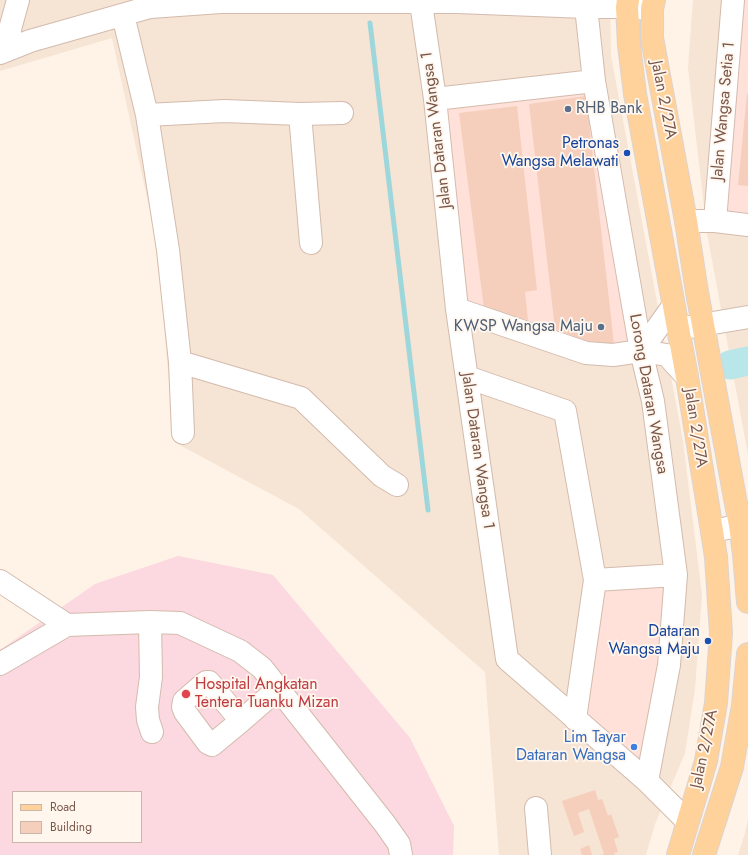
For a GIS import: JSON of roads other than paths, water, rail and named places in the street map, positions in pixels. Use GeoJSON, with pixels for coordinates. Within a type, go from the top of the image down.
{"type":"FeatureCollection","features":[{"type":"Feature","properties":{"kind":"main road","name":"Jalan 2/27A"},"geometry":{"type":"LineString","coordinates":[[628,3],[629,45],[635,94],[678,329],[712,531],[716,557],[721,633],[716,703],[706,761],[678,855]]}},
{"type":"Feature","properties":{"kind":"main road","name":"Jalan 2/27A"},"geometry":{"type":"LineString","coordinates":[[653,5],[652,38],[704,324],[744,525],[744,554],[748,602]]}},
{"type":"Feature","properties":{"kind":"main road","name":"Jalan 2/27A"},"geometry":{"type":"LineString","coordinates":[[704,855],[732,767],[743,705],[748,654]]}},
{"type":"Feature","properties":{"kind":"street","name":"Jalan Wangsa Setia 1"},"geometry":{"type":"LineString","coordinates":[[715,222],[733,0]]}},
{"type":"Feature","properties":{"kind":"street"},"geometry":{"type":"LineString","coordinates":[[5,51],[30,41],[150,7],[221,2],[342,1],[457,2],[586,7],[628,3],[653,5]]}},
{"type":"Feature","properties":{"kind":"street","name":"Jalan Dataran Wangsa 1"},"geometry":{"type":"LineString","coordinates":[[421,2],[435,99],[457,309],[507,659],[647,781],[688,821]]}},
{"type":"Feature","properties":{"kind":"street","name":"Lorong Dataran Wangsa"},"geometry":{"type":"LineString","coordinates":[[586,7],[594,81],[641,351],[653,401],[676,574],[669,665],[647,781]]}},
{"type":"Feature","properties":{"kind":"street"},"geometry":{"type":"LineString","coordinates":[[5,51],[10,29],[10,10]]}},
{"type":"Feature","properties":{"kind":"street"},"geometry":{"type":"LineString","coordinates":[[123,15],[147,115],[168,250],[180,362],[183,433]]}},
{"type":"Feature","properties":{"kind":"street"},"geometry":{"type":"LineString","coordinates":[[435,99],[594,81]]}},
{"type":"Feature","properties":{"kind":"street"},"geometry":{"type":"LineString","coordinates":[[147,115],[225,111],[300,114],[342,113]]}},
{"type":"Feature","properties":{"kind":"street"},"geometry":{"type":"LineString","coordinates":[[300,114],[311,243]]}},
{"type":"Feature","properties":{"kind":"street"},"geometry":{"type":"LineString","coordinates":[[686,221],[748,225]]}},
{"type":"Feature","properties":{"kind":"street"},"geometry":{"type":"LineString","coordinates":[[641,351],[673,306]]}},
{"type":"Feature","properties":{"kind":"street"},"geometry":{"type":"LineString","coordinates":[[457,309],[586,353],[613,355],[641,351],[667,355],[686,377]]}},
{"type":"Feature","properties":{"kind":"street"},"geometry":{"type":"LineString","coordinates":[[678,329],[748,317]]}},
{"type":"Feature","properties":{"kind":"street"},"geometry":{"type":"LineString","coordinates":[[180,362],[301,398],[382,476],[397,485]]}},
{"type":"Feature","properties":{"kind":"street"},"geometry":{"type":"LineString","coordinates":[[467,377],[565,411],[595,580],[575,719]]}},
{"type":"Feature","properties":{"kind":"street"},"geometry":{"type":"LineString","coordinates":[[712,531],[744,525]]}},
{"type":"Feature","properties":{"kind":"street"},"geometry":{"type":"LineString","coordinates":[[595,580],[676,574]]}},
{"type":"Feature","properties":{"kind":"street"},"geometry":{"type":"LineString","coordinates":[[0,581],[67,625]]}},
{"type":"Feature","properties":{"kind":"street"},"geometry":{"type":"LineString","coordinates":[[150,622],[151,677],[147,707],[148,720],[152,732]]}},
{"type":"Feature","properties":{"kind":"street"},"geometry":{"type":"LineString","coordinates":[[0,664],[67,625],[150,622],[180,623],[240,651],[262,668],[279,688],[399,844],[401,855]]}},
{"type":"Feature","properties":{"kind":"street"},"geometry":{"type":"LineString","coordinates":[[242,721],[279,688]]}},
{"type":"Feature","properties":{"kind":"street"},"geometry":{"type":"LineString","coordinates":[[536,808],[540,855]]}},
{"type":"Feature","properties":{"kind":"waterway"},"geometry":{"type":"LineString","coordinates":[[370,23],[428,510]]}},
{"type":"Feature","properties":{"kind":"waterway"},"geometry":{"type":"LineString","coordinates":[[730,365],[748,361]]}},
{"type":"Feature","properties":{"kind":"place","name":"RHB Bank"},"geometry":{"type":"Point","coordinates":[568,109]}},
{"type":"Feature","properties":{"kind":"place","name":"Petronas Wangsa Melawati"},"geometry":{"type":"Point","coordinates":[627,153]}},
{"type":"Feature","properties":{"kind":"place","name":"KWSP Wangsa Maju"},"geometry":{"type":"Point","coordinates":[601,327]}},
{"type":"Feature","properties":{"kind":"place","name":"Dataran Wangsa Maju"},"geometry":{"type":"Point","coordinates":[708,641]}},
{"type":"Feature","properties":{"kind":"place","name":"Hospital Angkatan Tentera Tuanku Mizan"},"geometry":{"type":"Point","coordinates":[186,694]}},
{"type":"Feature","properties":{"kind":"place","name":"Lim Tayar Dataran Wangsa"},"geometry":{"type":"Point","coordinates":[634,747]}}]}
